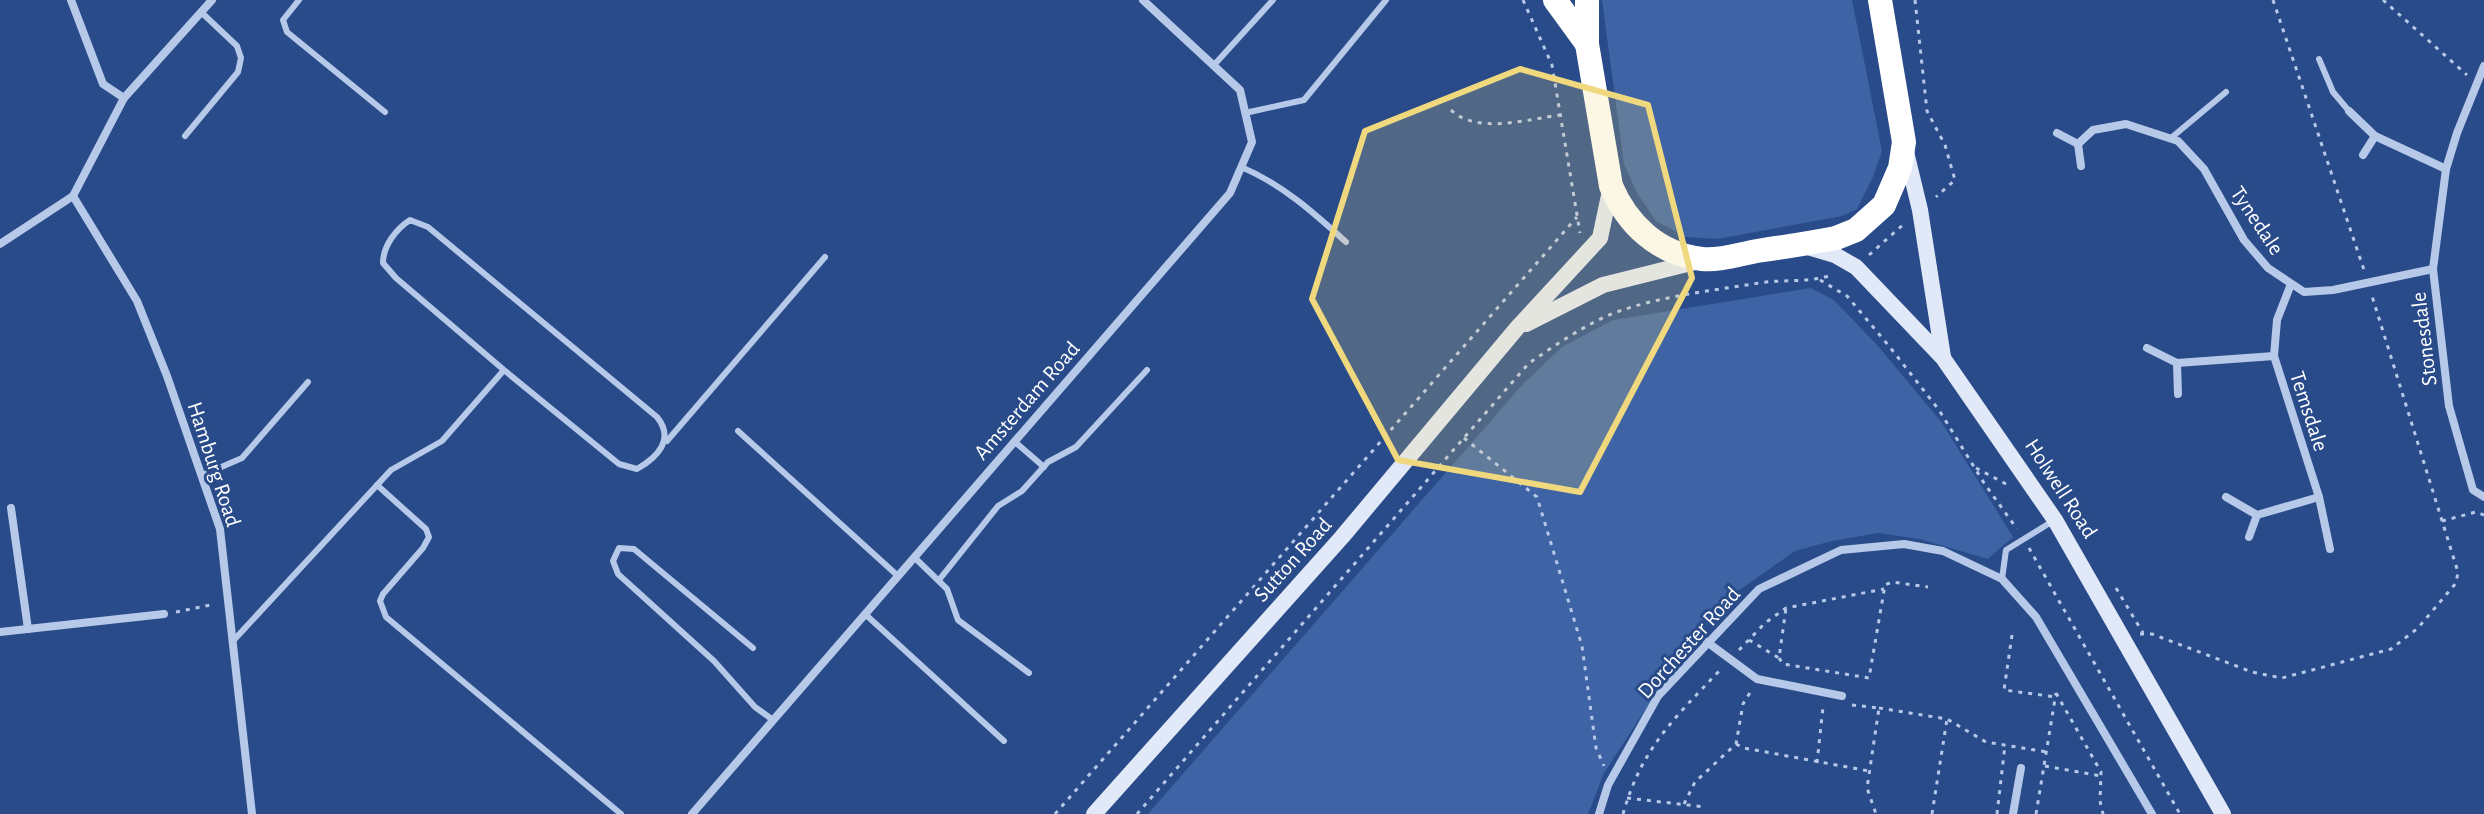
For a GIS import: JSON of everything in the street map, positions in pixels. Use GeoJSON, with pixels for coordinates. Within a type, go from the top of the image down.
{"type":"FeatureCollection","features":[{"type":"Feature","properties":{"kind":"highway"},"geometry":{"type":"LineString","coordinates":[[1555,0],[1587,44]]}},
{"type":"Feature","properties":{"kind":"highway"},"geometry":{"type":"LineString","coordinates":[[1587,0],[1587,44],[1611,186],[1629,220],[1642,233],[1670,250],[1704,259],[1836,238],[1856,230],[1884,205],[1900,168],[1904,142],[1880,0]]}},
{"type":"Feature","properties":{"kind":"street"},"geometry":{"type":"LineString","coordinates":[[71,0],[103,84],[124,98]]}},
{"type":"Feature","properties":{"kind":"street"},"geometry":{"type":"LineString","coordinates":[[2,243],[73,196],[124,98],[212,0]]}},
{"type":"Feature","properties":{"kind":"street","name":"Amsterdam Road"},"geometry":{"type":"LineString","coordinates":[[692,814],[1230,193],[1252,142],[1240,90],[1143,0]]}},
{"type":"Feature","properties":{"kind":"street","name":"Stonesdale"},"geometry":{"type":"LineString","coordinates":[[2484,66],[2446,169],[2433,269],[2449,406],[2473,490],[2484,497]]}},
{"type":"Feature","properties":{"kind":"street"},"geometry":{"type":"LineString","coordinates":[[2349,111],[2375,136],[2446,169]]}},
{"type":"Feature","properties":{"kind":"street","name":"Tynedale"},"geometry":{"type":"LineString","coordinates":[[2078,144],[2093,130],[2126,124],[2178,141],[2204,169],[2244,240],[2268,268],[2304,292],[2333,290],[2433,269]]}},
{"type":"Feature","properties":{"kind":"street"},"geometry":{"type":"LineString","coordinates":[[2057,133],[2078,144],[2081,166]]}},
{"type":"Feature","properties":{"kind":"street"},"geometry":{"type":"LineString","coordinates":[[2363,155],[2375,136]]}},
{"type":"Feature","properties":{"kind":"street"},"geometry":{"type":"LineString","coordinates":[[1904,142],[1920,210],[1943,358]]}},
{"type":"Feature","properties":{"kind":"street","name":"Sutton Road"},"geometry":{"type":"LineString","coordinates":[[1094,814],[1342,537],[1517,328],[1600,238],[1611,186]]}},
{"type":"Feature","properties":{"kind":"street","name":"Hamburg Road"},"geometry":{"type":"LineString","coordinates":[[73,196],[137,301],[203,475],[220,529],[252,814]]}},
{"type":"Feature","properties":{"kind":"street","name":"Holwell Road"},"geometry":{"type":"LineString","coordinates":[[1799,245],[1821,249],[1856,267],[1943,358],[2055,520],[2223,814]]}},
{"type":"Feature","properties":{"kind":"street","name":"Sutton Road"},"geometry":{"type":"LineString","coordinates":[[1517,328],[1603,285],[1704,259]]}},
{"type":"Feature","properties":{"kind":"street","name":"Temsdale"},"geometry":{"type":"LineString","coordinates":[[2291,284],[2277,320],[2274,356],[2319,497],[2330,549]]}},
{"type":"Feature","properties":{"kind":"street"},"geometry":{"type":"LineString","coordinates":[[2147,348],[2177,363],[2274,356]]}},
{"type":"Feature","properties":{"kind":"street"},"geometry":{"type":"LineString","coordinates":[[2177,363],[2178,394]]}},
{"type":"Feature","properties":{"kind":"street"},"geometry":{"type":"LineString","coordinates":[[2226,497],[2257,515],[2319,497]]}},
{"type":"Feature","properties":{"kind":"street"},"geometry":{"type":"LineString","coordinates":[[11,508],[28,629]]}},
{"type":"Feature","properties":{"kind":"street"},"geometry":{"type":"LineString","coordinates":[[2249,537],[2257,515]]}},
{"type":"Feature","properties":{"kind":"street","name":"Dorchester Road"},"geometry":{"type":"LineString","coordinates":[[1599,814],[1610,781],[1658,696],[1759,589],[1841,550],[1904,544],[1943,551],[2002,579],[2036,617],[2152,814]]}},
{"type":"Feature","properties":{"kind":"street"},"geometry":{"type":"LineString","coordinates":[[0,632],[164,614]]}},
{"type":"Feature","properties":{"kind":"street"},"geometry":{"type":"LineString","coordinates":[[1707,642],[1760,679],[1844,700]]}},
{"type":"Feature","properties":{"kind":"street"},"geometry":{"type":"LineString","coordinates":[[2013,814],[2021,768]]}},
{"type":"Feature","properties":{"kind":"lane"},"geometry":{"type":"LineString","coordinates":[[299,0],[283,20],[287,32],[385,112]]}},
{"type":"Feature","properties":{"kind":"lane"},"geometry":{"type":"LineString","coordinates":[[1245,113],[1297,103],[1311,94],[1386,0]]}},
{"type":"Feature","properties":{"kind":"lane"},"geometry":{"type":"LineString","coordinates":[[1214,65],[1270,1]]}},
{"type":"Feature","properties":{"kind":"lane"},"geometry":{"type":"LineString","coordinates":[[185,136],[238,72],[241,58],[237,46],[201,12]]}},
{"type":"Feature","properties":{"kind":"lane"},"geometry":{"type":"LineString","coordinates":[[2319,59],[2333,92],[2349,111]]}},
{"type":"Feature","properties":{"kind":"lane"},"geometry":{"type":"LineString","coordinates":[[2171,138],[2226,92]]}},
{"type":"Feature","properties":{"kind":"lane"},"geometry":{"type":"LineString","coordinates":[[1241,167],[1265,177],[1310,210],[1346,242]]}},
{"type":"Feature","properties":{"kind":"lane"},"geometry":{"type":"LineString","coordinates":[[665,444],[667,434],[663,424],[645,407],[428,227],[410,220],[402,225],[383,251],[383,263],[396,278],[619,464],[637,469],[650,461],[665,444],[825,257]]}},
{"type":"Feature","properties":{"kind":"lane"},"geometry":{"type":"LineString","coordinates":[[0,231],[2,243]]}},
{"type":"Feature","properties":{"kind":"lane"},"geometry":{"type":"LineString","coordinates":[[233,641],[391,470],[442,441],[504,370]]}},
{"type":"Feature","properties":{"kind":"lane"},"geometry":{"type":"LineString","coordinates":[[939,580],[998,506],[1022,491],[1044,467],[1076,447],[1147,370]]}},
{"type":"Feature","properties":{"kind":"lane"},"geometry":{"type":"LineString","coordinates":[[203,475],[242,458],[308,382]]}},
{"type":"Feature","properties":{"kind":"lane"},"geometry":{"type":"LineString","coordinates":[[738,431],[898,576]]}},
{"type":"Feature","properties":{"kind":"lane"},"geometry":{"type":"LineString","coordinates":[[1014,441],[1044,467]]}},
{"type":"Feature","properties":{"kind":"lane"},"geometry":{"type":"LineString","coordinates":[[377,485],[426,529],[429,537],[383,594],[380,601],[386,617],[621,814]]}},
{"type":"Feature","properties":{"kind":"lane"},"geometry":{"type":"LineString","coordinates":[[2002,579],[2006,550],[2055,520]]}},
{"type":"Feature","properties":{"kind":"lane"},"geometry":{"type":"LineString","coordinates":[[753,648],[634,549],[619,548],[613,561],[618,574],[714,661],[755,707],[773,720]]}},
{"type":"Feature","properties":{"kind":"lane"},"geometry":{"type":"LineString","coordinates":[[914,557],[947,589],[958,620],[1029,673]]}},
{"type":"Feature","properties":{"kind":"lane"},"geometry":{"type":"LineString","coordinates":[[865,614],[1004,741]]}},
{"type":"Feature","properties":{"kind":"path"},"geometry":{"type":"LineString","coordinates":[[1055,814],[1577,217],[1552,65],[1523,0]]}},
{"type":"Feature","properties":{"kind":"path"},"geometry":{"type":"LineString","coordinates":[[1137,814],[1529,363],[1561,341],[1613,314],[1669,297],[1781,280],[1820,280],[1856,267],[1955,180],[1945,145],[1927,111],[1915,0]]}},
{"type":"Feature","properties":{"kind":"path"},"geometry":{"type":"LineString","coordinates":[[2125,644],[2143,633],[2152,634],[2252,672],[2282,678],[2391,649],[2418,628],[2456,583],[2458,572],[2368,283],[2273,0]]}},
{"type":"Feature","properties":{"kind":"path"},"geometry":{"type":"LineString","coordinates":[[2383,0],[2476,82]]}},
{"type":"Feature","properties":{"kind":"path"},"geometry":{"type":"LineString","coordinates":[[1451,110],[1476,123],[1560,115]]}},
{"type":"Feature","properties":{"kind":"path"},"geometry":{"type":"LineString","coordinates":[[1464,438],[1537,497],[1582,646],[1596,748],[1610,781]]}},
{"type":"Feature","properties":{"kind":"path"},"geometry":{"type":"LineString","coordinates":[[2442,521],[2476,512],[2484,515]]}},
{"type":"Feature","properties":{"kind":"path"},"geometry":{"type":"LineString","coordinates":[[1749,640],[1779,658],[1783,664],[1869,678],[1885,585],[1892,582],[1928,587]]}},
{"type":"Feature","properties":{"kind":"path"},"geometry":{"type":"LineString","coordinates":[[1623,814],[1647,752],[1671,721],[1765,623],[1786,608],[1884,589]]}},
{"type":"Feature","properties":{"kind":"path"},"geometry":{"type":"LineString","coordinates":[[164,614],[229,602]]}},
{"type":"Feature","properties":{"kind":"path"},"geometry":{"type":"LineString","coordinates":[[1779,658],[1786,608]]}},
{"type":"Feature","properties":{"kind":"path"},"geometry":{"type":"LineString","coordinates":[[2012,635],[2004,690],[2056,697]]}},
{"type":"Feature","properties":{"kind":"path"},"geometry":{"type":"LineString","coordinates":[[1684,804],[1695,782],[1736,744],[1743,704],[1760,679]]}},
{"type":"Feature","properties":{"kind":"path"},"geometry":{"type":"LineString","coordinates":[[1817,763],[1825,693]]}},
{"type":"Feature","properties":{"kind":"path"},"geometry":{"type":"LineString","coordinates":[[2036,814],[2056,693],[2101,772],[2103,814]]}},
{"type":"Feature","properties":{"kind":"path"},"geometry":{"type":"LineString","coordinates":[[1844,700],[1947,719],[1986,742],[2047,752]]}},
{"type":"Feature","properties":{"kind":"path"},"geometry":{"type":"LineString","coordinates":[[1876,814],[1867,788],[1879,708]]}},
{"type":"Feature","properties":{"kind":"path"},"geometry":{"type":"LineString","coordinates":[[1932,814],[1947,719]]}},
{"type":"Feature","properties":{"kind":"path"},"geometry":{"type":"LineString","coordinates":[[1736,744],[1817,763],[1869,771]]}},
{"type":"Feature","properties":{"kind":"path"},"geometry":{"type":"LineString","coordinates":[[1997,814],[2005,745]]}},
{"type":"Feature","properties":{"kind":"path"},"geometry":{"type":"LineString","coordinates":[[2044,766],[2101,776]]}},
{"type":"Feature","properties":{"kind":"path"},"geometry":{"type":"LineString","coordinates":[[1627,798],[1705,807]]}},
{"type":"Feature","properties":{"kind":"highlighted area"},"geometry":{"type":"Polygon","coordinates":[[[1520,69],[1648,105],[1692,278],[1580,492],[1398,460],[1312,299],[1365,131],[1520,69]]]}},
{"type":"Feature","properties":{"kind":"shaded area"},"geometry":{"type":"Polygon","coordinates":[[[1602,0],[1852,0],[1882,151],[1857,209],[1842,216],[1717,239],[1686,237],[1656,221],[1637,193],[1624,164],[1602,0]]]}},
{"type":"Feature","properties":{"kind":"shaded area"},"geometry":{"type":"Polygon","coordinates":[[[1811,288],[1834,300],[1878,346],[1942,423],[2013,537],[1988,559],[1920,539],[1878,533],[1795,551],[1738,591],[1684,650],[1604,773],[1588,814],[1148,814],[1524,383],[1562,347],[1613,320],[1811,288]]]}}]}
